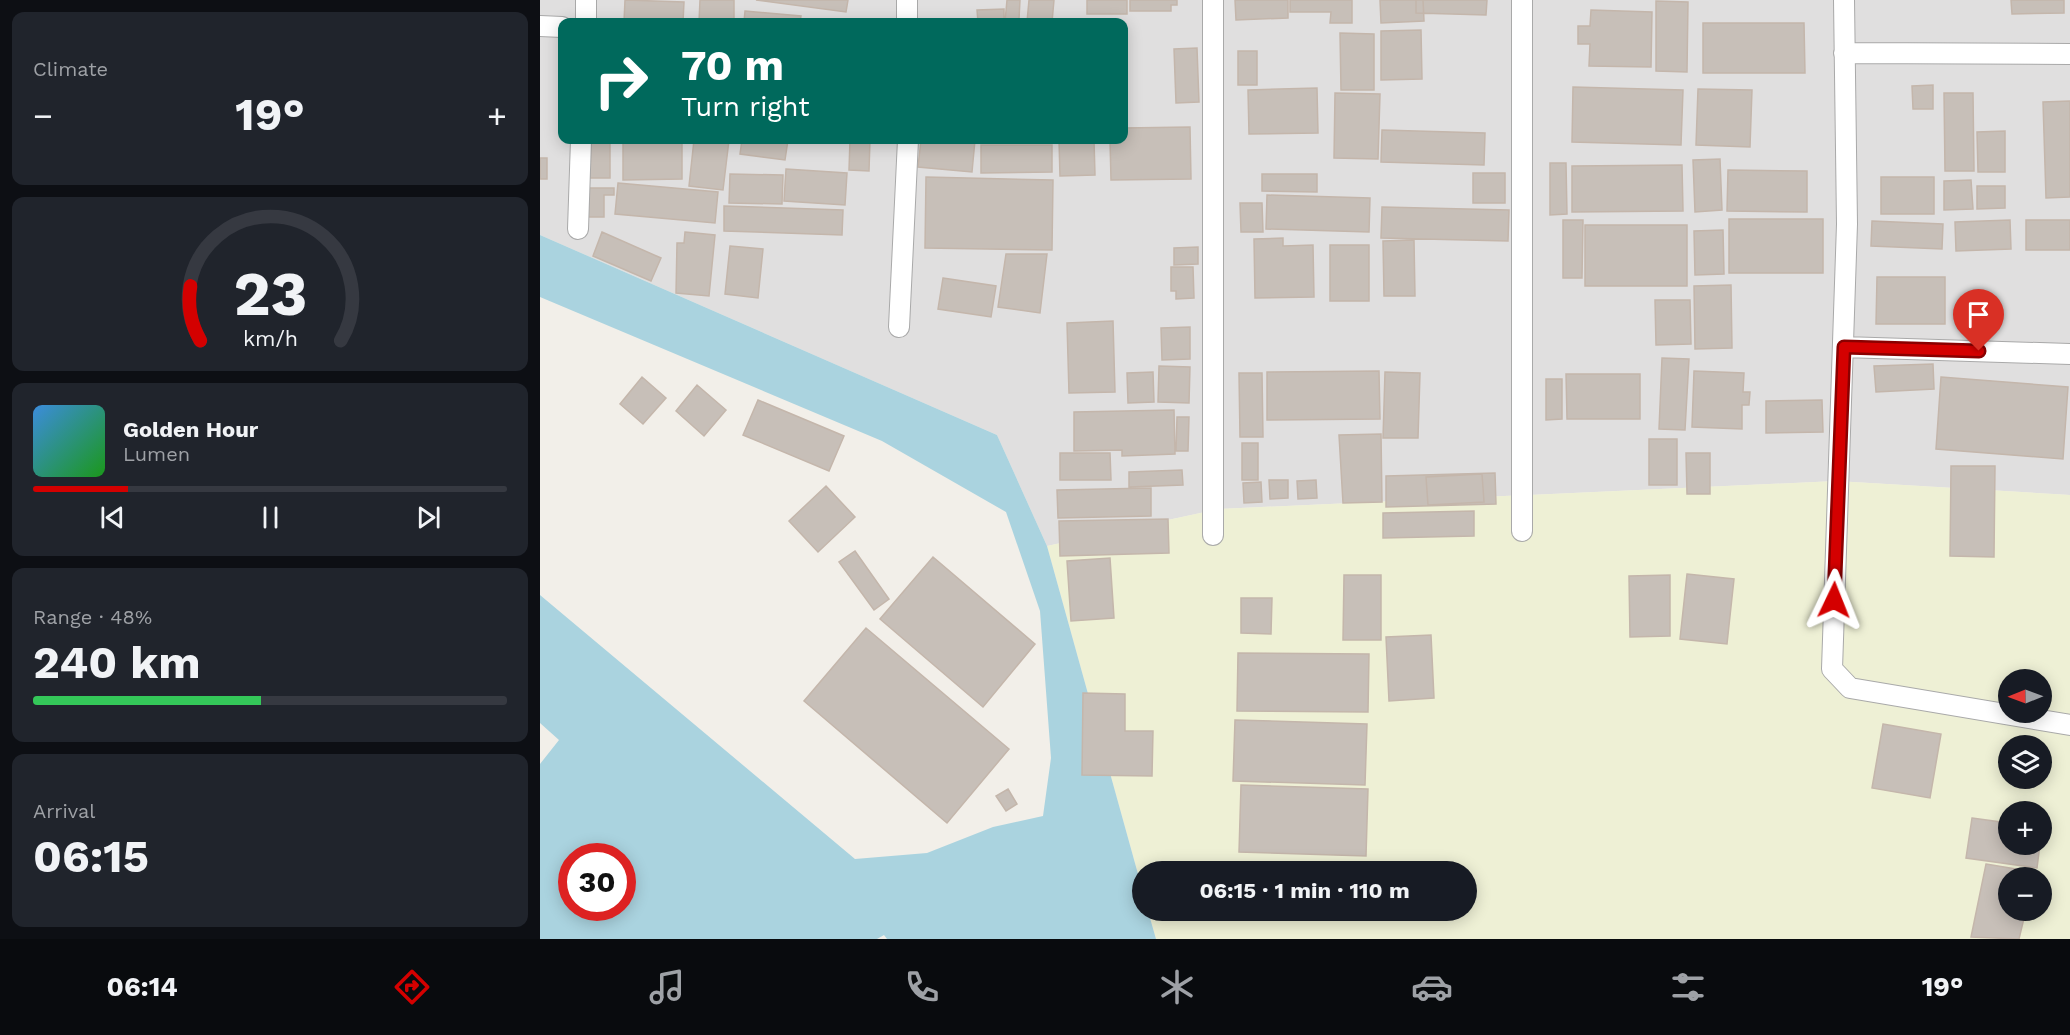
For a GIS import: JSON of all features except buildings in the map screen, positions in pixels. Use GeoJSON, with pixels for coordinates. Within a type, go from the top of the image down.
{"type":"FeatureCollection","features":[{"type":"Feature","properties":{"kind":"street"},"geometry":{"type":"LineString","coordinates":[[586,0],[586,18]]}},
{"type":"Feature","properties":{"kind":"street"},"geometry":{"type":"LineString","coordinates":[[907,0],[907,18]]}},
{"type":"Feature","properties":{"kind":"street"},"geometry":{"type":"LineString","coordinates":[[1213,0],[1213,535]]}},
{"type":"Feature","properties":{"kind":"street"},"geometry":{"type":"LineString","coordinates":[[1522,0],[1522,531]]}},
{"type":"Feature","properties":{"kind":"street"},"geometry":{"type":"LineString","coordinates":[[1844,0],[1847,224],[1832,669],[1850,688],[2070,725]]}},
{"type":"Feature","properties":{"kind":"street"},"geometry":{"type":"LineString","coordinates":[[540,26],[558,27]]}},
{"type":"Feature","properties":{"kind":"street"},"geometry":{"type":"LineString","coordinates":[[1844,53],[2070,54]]}},
{"type":"Feature","properties":{"kind":"street"},"geometry":{"type":"LineString","coordinates":[[578,229],[581,144]]}},
{"type":"Feature","properties":{"kind":"street"},"geometry":{"type":"LineString","coordinates":[[900,327],[908,144]]}},
{"type":"Feature","properties":{"kind":"street"},"geometry":{"type":"LineString","coordinates":[[1844,347],[2070,354]]}},
{"type":"Feature","properties":{"kind":"shaded area"},"geometry":{"type":"Polygon","coordinates":[[[540,0],[2070,0],[2070,495],[1836,481],[1219,509],[1047,546],[997,435],[540,235],[540,0]]]}},
{"type":"Feature","properties":{"kind":"green space"},"geometry":{"type":"Polygon","coordinates":[[[1836,481],[2070,495],[2070,939],[1156,939],[1151,921],[1477,921],[1477,861],[1134,861],[1047,546],[1219,509],[1836,481]]]}},
{"type":"Feature","properties":{"kind":"water"},"geometry":{"type":"Polygon","coordinates":[[[540,235],[997,435],[1047,546],[1134,861],[1132,861],[1132,921],[1151,921],[1156,939],[887,939],[884,935],[877,939],[540,939],[540,764],[559,740],[540,723],[540,595],[855,859],[927,853],[993,827],[1043,816],[1051,758],[1040,611],[1006,512],[882,441],[540,297],[540,235]]]}},
{"type":"Feature","properties":{"kind":"route"},"geometry":{"type":"LineString","coordinates":[[1834,600],[1844,347],[1979,351]]}}]}
